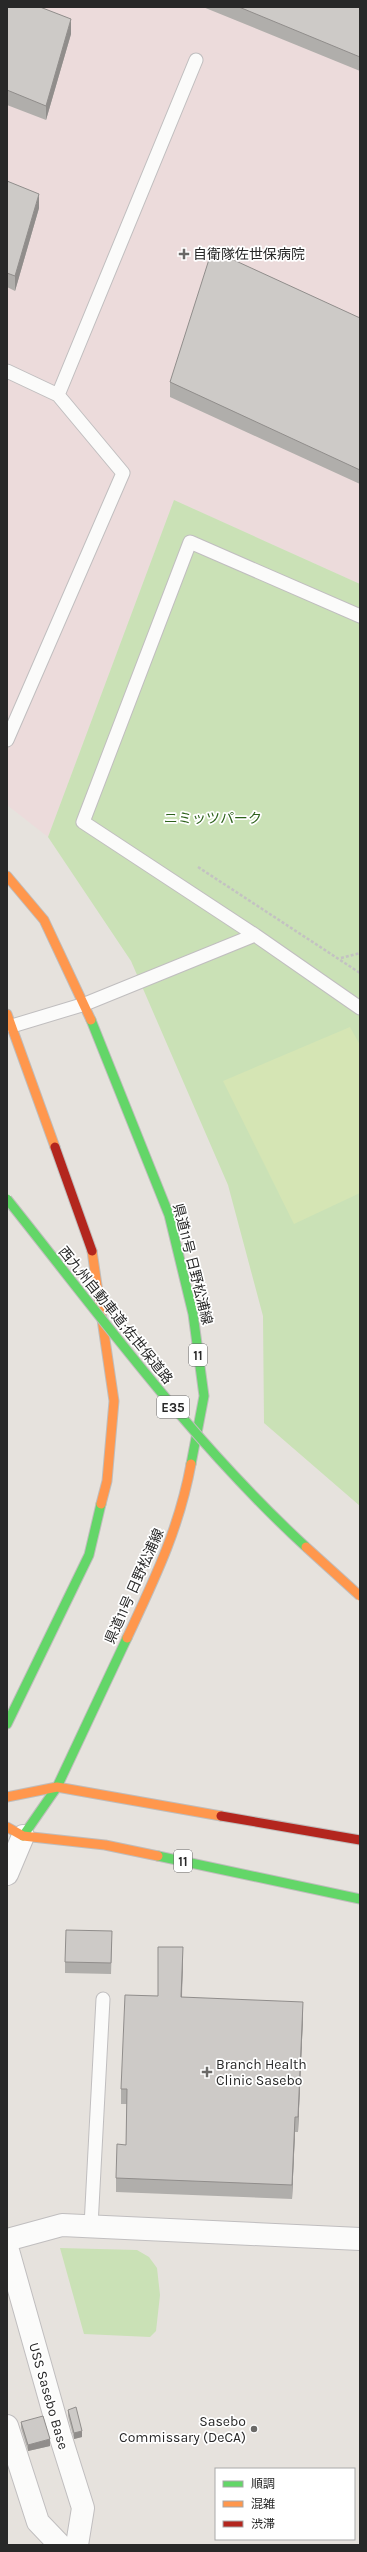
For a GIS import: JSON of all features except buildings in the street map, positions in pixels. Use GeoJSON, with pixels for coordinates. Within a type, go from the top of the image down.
{"type":"FeatureCollection","features":[{"type":"Feature","properties":{"kind":"main road","name":"県道11号 日野松浦線"},"geometry":{"type":"LineString","coordinates":[[7,876],[44,920],[85,1004],[169,1215],[193,1314],[204,1396],[184,1502],[168,1550],[57,1788],[15,1831]]}},
{"type":"Feature","properties":{"kind":"main road"},"geometry":{"type":"LineString","coordinates":[[7,1724],[89,1555],[107,1482],[114,1401],[91,1246],[10,1020]]}},
{"type":"Feature","properties":{"kind":"main road","name":"西九州自動車道;佐世保道路"},"geometry":{"type":"LineString","coordinates":[[7,1199],[163,1395],[276,1520],[360,1596]]}},
{"type":"Feature","properties":{"kind":"main road"},"geometry":{"type":"LineString","coordinates":[[7,1797],[57,1788],[360,1840]]}},
{"type":"Feature","properties":{"kind":"main road","name":"11"},"geometry":{"type":"LineString","coordinates":[[15,1831],[105,1845],[360,1899]]}},
{"type":"Feature","properties":{"kind":"street"},"geometry":{"type":"LineString","coordinates":[[7,1874],[15,1831]]}},
{"type":"Feature","properties":{"kind":"street"},"geometry":{"type":"LineString","coordinates":[[7,2240],[62,2225],[360,2239]]}},
{"type":"Feature","properties":{"kind":"street","name":"USS Sasebo Base"},"geometry":{"type":"LineString","coordinates":[[7,2247],[60,2435],[83,2508],[77,2545]]}},
{"type":"Feature","properties":{"kind":"street"},"geometry":{"type":"LineString","coordinates":[[7,2426],[38,2522],[60,2545]]}},
{"type":"Feature","properties":{"kind":"lane"},"geometry":{"type":"LineString","coordinates":[[58,395],[196,60]]}},
{"type":"Feature","properties":{"kind":"lane"},"geometry":{"type":"LineString","coordinates":[[7,370],[58,395],[122,473],[7,740]]}},
{"type":"Feature","properties":{"kind":"lane"},"geometry":{"type":"LineString","coordinates":[[360,616],[190,542],[83,822],[255,935],[360,1008]]}},
{"type":"Feature","properties":{"kind":"lane"},"geometry":{"type":"LineString","coordinates":[[10,1020],[85,1004],[255,935]]}},
{"type":"Feature","properties":{"kind":"lane"},"geometry":{"type":"LineString","coordinates":[[91,2226],[103,1999]]}},
{"type":"Feature","properties":{"kind":"path"},"geometry":{"type":"LineString","coordinates":[[195,866],[341,958],[360,973]]}},
{"type":"Feature","properties":{"kind":"path"},"geometry":{"type":"LineString","coordinates":[[341,958],[360,953]]}},
{"type":"Feature","properties":{"kind":"shaded area","name":"自衛隊佐世保病院"},"geometry":{"type":"Polygon","coordinates":[[[7,7],[360,7],[360,584],[174,500],[48,837],[7,805],[7,7]]]}},
{"type":"Feature","properties":{"kind":"green space","name":"ニミッツパーク"},"geometry":{"type":"Polygon","coordinates":[[[174,500],[360,584],[360,1506],[264,1423],[263,1316],[228,1185],[131,961],[48,837],[174,500]]]}},
{"type":"Feature","properties":{"kind":"green space"},"geometry":{"type":"Polygon","coordinates":[[[350,1027],[360,1045],[360,1193],[294,1224],[223,1081],[350,1027]]]}},
{"type":"Feature","properties":{"kind":"green space"},"geometry":{"type":"Polygon","coordinates":[[[60,2248],[137,2250],[149,2257],[157,2268],[160,2295],[156,2331],[150,2337],[84,2334],[60,2248]]]}},
{"type":"Feature","properties":{"kind":"traffic: fast"},"geometry":{"type":"LineString","coordinates":[[91,1020],[169,1215],[193,1314],[204,1396],[191,1464]]}},
{"type":"Feature","properties":{"kind":"traffic: fast"},"geometry":{"type":"LineString","coordinates":[[7,1199],[150,1379],[187,1423],[265,1507],[306,1547]]}},
{"type":"Feature","properties":{"kind":"traffic: fast"},"geometry":{"type":"LineString","coordinates":[[7,1724],[89,1555],[101,1504]]}},
{"type":"Feature","properties":{"kind":"traffic: fast"},"geometry":{"type":"LineString","coordinates":[[23,1836],[57,1787],[127,1638]]}},
{"type":"Feature","properties":{"kind":"traffic: fast"},"geometry":{"type":"LineString","coordinates":[[158,1856],[360,1899]]}},
{"type":"Feature","properties":{"kind":"traffic: slow"},"geometry":{"type":"LineString","coordinates":[[7,876],[44,920],[91,1020]]}},
{"type":"Feature","properties":{"kind":"traffic: slow"},"geometry":{"type":"LineString","coordinates":[[7,1014],[55,1147]]}},
{"type":"Feature","properties":{"kind":"traffic: slow"},"geometry":{"type":"LineString","coordinates":[[92,1251],[114,1401],[107,1481],[101,1504]]}},
{"type":"Feature","properties":{"kind":"traffic: slow"},"geometry":{"type":"LineString","coordinates":[[127,1638],[173,1532],[186,1488],[191,1464]]}},
{"type":"Feature","properties":{"kind":"traffic: slow"},"geometry":{"type":"LineString","coordinates":[[306,1547],[360,1596]]}},
{"type":"Feature","properties":{"kind":"traffic: slow"},"geometry":{"type":"LineString","coordinates":[[7,1797],[57,1787],[221,1816]]}},
{"type":"Feature","properties":{"kind":"traffic: slow"},"geometry":{"type":"LineString","coordinates":[[7,1827],[23,1836],[105,1845],[158,1856]]}},
{"type":"Feature","properties":{"kind":"traffic: jam"},"geometry":{"type":"LineString","coordinates":[[55,1147],[92,1251]]}},
{"type":"Feature","properties":{"kind":"traffic: jam"},"geometry":{"type":"LineString","coordinates":[[221,1816],[360,1840]]}},
{"type":"Feature","properties":{"kind":"place","name":"自衛隊佐世保病院"},"geometry":{"type":"Point","coordinates":[184,254]}},
{"type":"Feature","properties":{"kind":"place","name":"Branch Health Clinic Sasebo"},"geometry":{"type":"Point","coordinates":[207,2072]}},
{"type":"Feature","properties":{"kind":"place","name":"Sasebo Commissary (DeCA)"},"geometry":{"type":"Point","coordinates":[254,2429]}}]}
